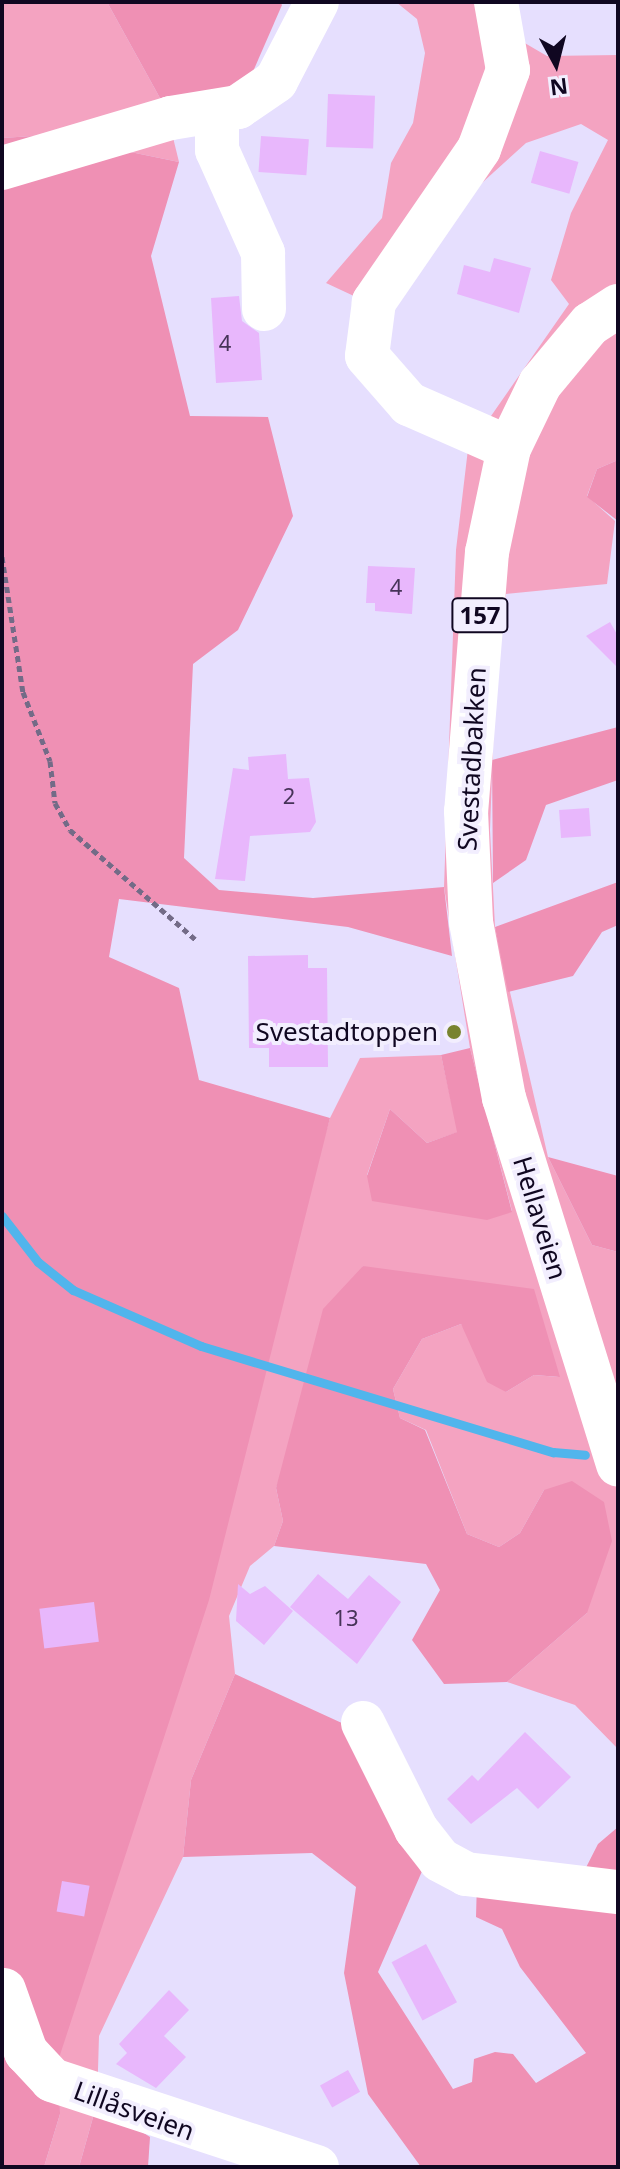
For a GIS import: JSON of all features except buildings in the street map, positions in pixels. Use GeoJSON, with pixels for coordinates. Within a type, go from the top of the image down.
{"type":"FeatureCollection","features":[{"type":"Feature","properties":{"kind":"main road"},"geometry":{"type":"LineString","coordinates":[[2,168],[171,118],[217,113],[276,81],[317,2]]}},
{"type":"Feature","properties":{"kind":"main road"},"geometry":{"type":"LineString","coordinates":[[496,2],[508,70],[479,149],[374,302],[367,356],[409,404],[509,448]]}},
{"type":"Feature","properties":{"kind":"main road"},"geometry":{"type":"LineString","coordinates":[[217,113],[217,150],[263,253],[264,309]]}},
{"type":"Feature","properties":{"kind":"main road","name":"Svestadbakken"},"geometry":{"type":"LineString","coordinates":[[477,967],[467,877],[469,744],[487,552],[509,448],[540,384],[590,324],[618,306]]}},
{"type":"Feature","properties":{"kind":"main road","name":"Hellaveien"},"geometry":{"type":"LineString","coordinates":[[477,967],[531,1193],[618,1465]]}},
{"type":"Feature","properties":{"kind":"main road"},"geometry":{"type":"LineString","coordinates":[[363,1723],[416,1829],[440,1860],[466,1874],[618,1892]]}},
{"type":"Feature","properties":{"kind":"main road","name":"Lillåsveien"},"geometry":{"type":"LineString","coordinates":[[4,1990],[26,2052],[52,2080],[317,2167]]}},
{"type":"Feature","properties":{"kind":"path"},"geometry":{"type":"LineString","coordinates":[[2,557],[23,692],[50,761],[55,803],[70,830],[195,939]]}},
{"type":"Feature","properties":{"kind":"shaded area"},"geometry":{"type":"Polygon","coordinates":[[[2,2],[107,2],[166,109],[179,162],[48,135],[2,138],[2,2]]]}},
{"type":"Feature","properties":{"kind":"shaded area"},"geometry":{"type":"Polygon","coordinates":[[[107,2],[280,2],[282,5],[248,83],[166,109],[107,2]]]}},
{"type":"Feature","properties":{"kind":"shaded area"},"geometry":{"type":"Polygon","coordinates":[[[396,2],[476,2],[487,21],[547,56],[618,55],[618,460],[597,469],[587,496],[615,521],[607,584],[506,594],[496,665],[490,830],[495,927],[548,1157],[592,1245],[618,1252],[618,1749],[575,1705],[507,1682],[587,1613],[544,1490],[520,1533],[499,1547],[467,1534],[426,1430],[400,1418],[393,1389],[422,1339],[461,1324],[506,1392],[534,1375],[559,1377],[363,1266],[276,1488],[283,1521],[274,1546],[250,1566],[229,1616],[235,1674],[191,1780],[183,1857],[99,2036],[97,2103],[79,2167],[44,2167],[60,2114],[58,2058],[330,1118],[360,1058],[441,1055],[458,1132],[427,1143],[390,1109],[367,1175],[512,1211],[470,1048],[444,887],[456,550],[468,449],[569,304],[551,280],[571,213],[608,140],[581,124],[526,143],[356,297],[326,283],[382,218],[391,163],[413,123],[425,53],[417,19],[396,2]]]}},
{"type":"Feature","properties":{"kind":"shaded area"},"geometry":{"type":"Polygon","coordinates":[[[48,135],[179,162],[151,256],[190,416],[268,417],[293,516],[238,630],[193,664],[184,858],[219,890],[313,898],[444,887],[452,956],[348,927],[119,899],[109,957],[179,988],[199,1080],[330,1118],[209,1600],[59,2058],[60,2114],[44,2167],[2,2167],[2,138],[48,135]]]}},
{"type":"Feature","properties":{"kind":"shaded area"},"geometry":{"type":"Polygon","coordinates":[[[618,460],[618,521],[587,497],[597,469],[618,460]]]}},
{"type":"Feature","properties":{"kind":"shaded area"},"geometry":{"type":"Polygon","coordinates":[[[618,727],[618,780],[546,805],[526,860],[493,883],[492,760],[618,727]]]}},
{"type":"Feature","properties":{"kind":"shaded area"},"geometry":{"type":"Polygon","coordinates":[[[618,882],[618,925],[602,932],[573,976],[508,992],[495,927],[618,882]]]}},
{"type":"Feature","properties":{"kind":"shaded area"},"geometry":{"type":"Polygon","coordinates":[[[470,1048],[512,1212],[487,1220],[372,1201],[367,1176],[390,1109],[427,1143],[457,1132],[441,1055],[470,1048]]]}},
{"type":"Feature","properties":{"kind":"shaded area"},"geometry":{"type":"Polygon","coordinates":[[[548,1157],[618,1176],[618,1252],[592,1245],[548,1157]]]}},
{"type":"Feature","properties":{"kind":"shaded area"},"geometry":{"type":"Polygon","coordinates":[[[363,1266],[534,1289],[560,1377],[534,1375],[506,1392],[487,1382],[461,1324],[422,1339],[393,1389],[400,1418],[425,1430],[467,1534],[499,1547],[520,1533],[544,1490],[572,1481],[604,1502],[612,1541],[587,1613],[507,1682],[444,1684],[412,1640],[440,1590],[426,1564],[274,1546],[283,1521],[276,1488],[323,1309],[363,1266]]]}},
{"type":"Feature","properties":{"kind":"shaded area"},"geometry":{"type":"Polygon","coordinates":[[[235,1674],[344,1724],[423,1869],[378,1972],[453,2089],[472,2082],[474,2059],[495,2052],[513,2054],[536,2083],[586,2053],[520,1967],[502,1929],[476,1917],[477,1881],[572,1895],[598,1844],[618,1827],[618,2167],[421,2167],[368,2094],[344,1973],[356,1887],[312,1853],[183,1857],[191,1780],[235,1674]]]}},
{"type":"Feature","properties":{"kind":"shaded area"},"geometry":{"type":"Polygon","coordinates":[[[97,2103],[150,2137],[148,2167],[79,2167],[97,2103]]]}},
{"type":"Feature","properties":{"kind":"waterway"},"geometry":{"type":"LineString","coordinates":[[2,1216],[38,1262],[73,1290],[201,1346],[553,1452],[585,1455]]}},
{"type":"Feature","properties":{"kind":"place","name":"Svestadtoppen"},"geometry":{"type":"Point","coordinates":[454,1032]}}]}
